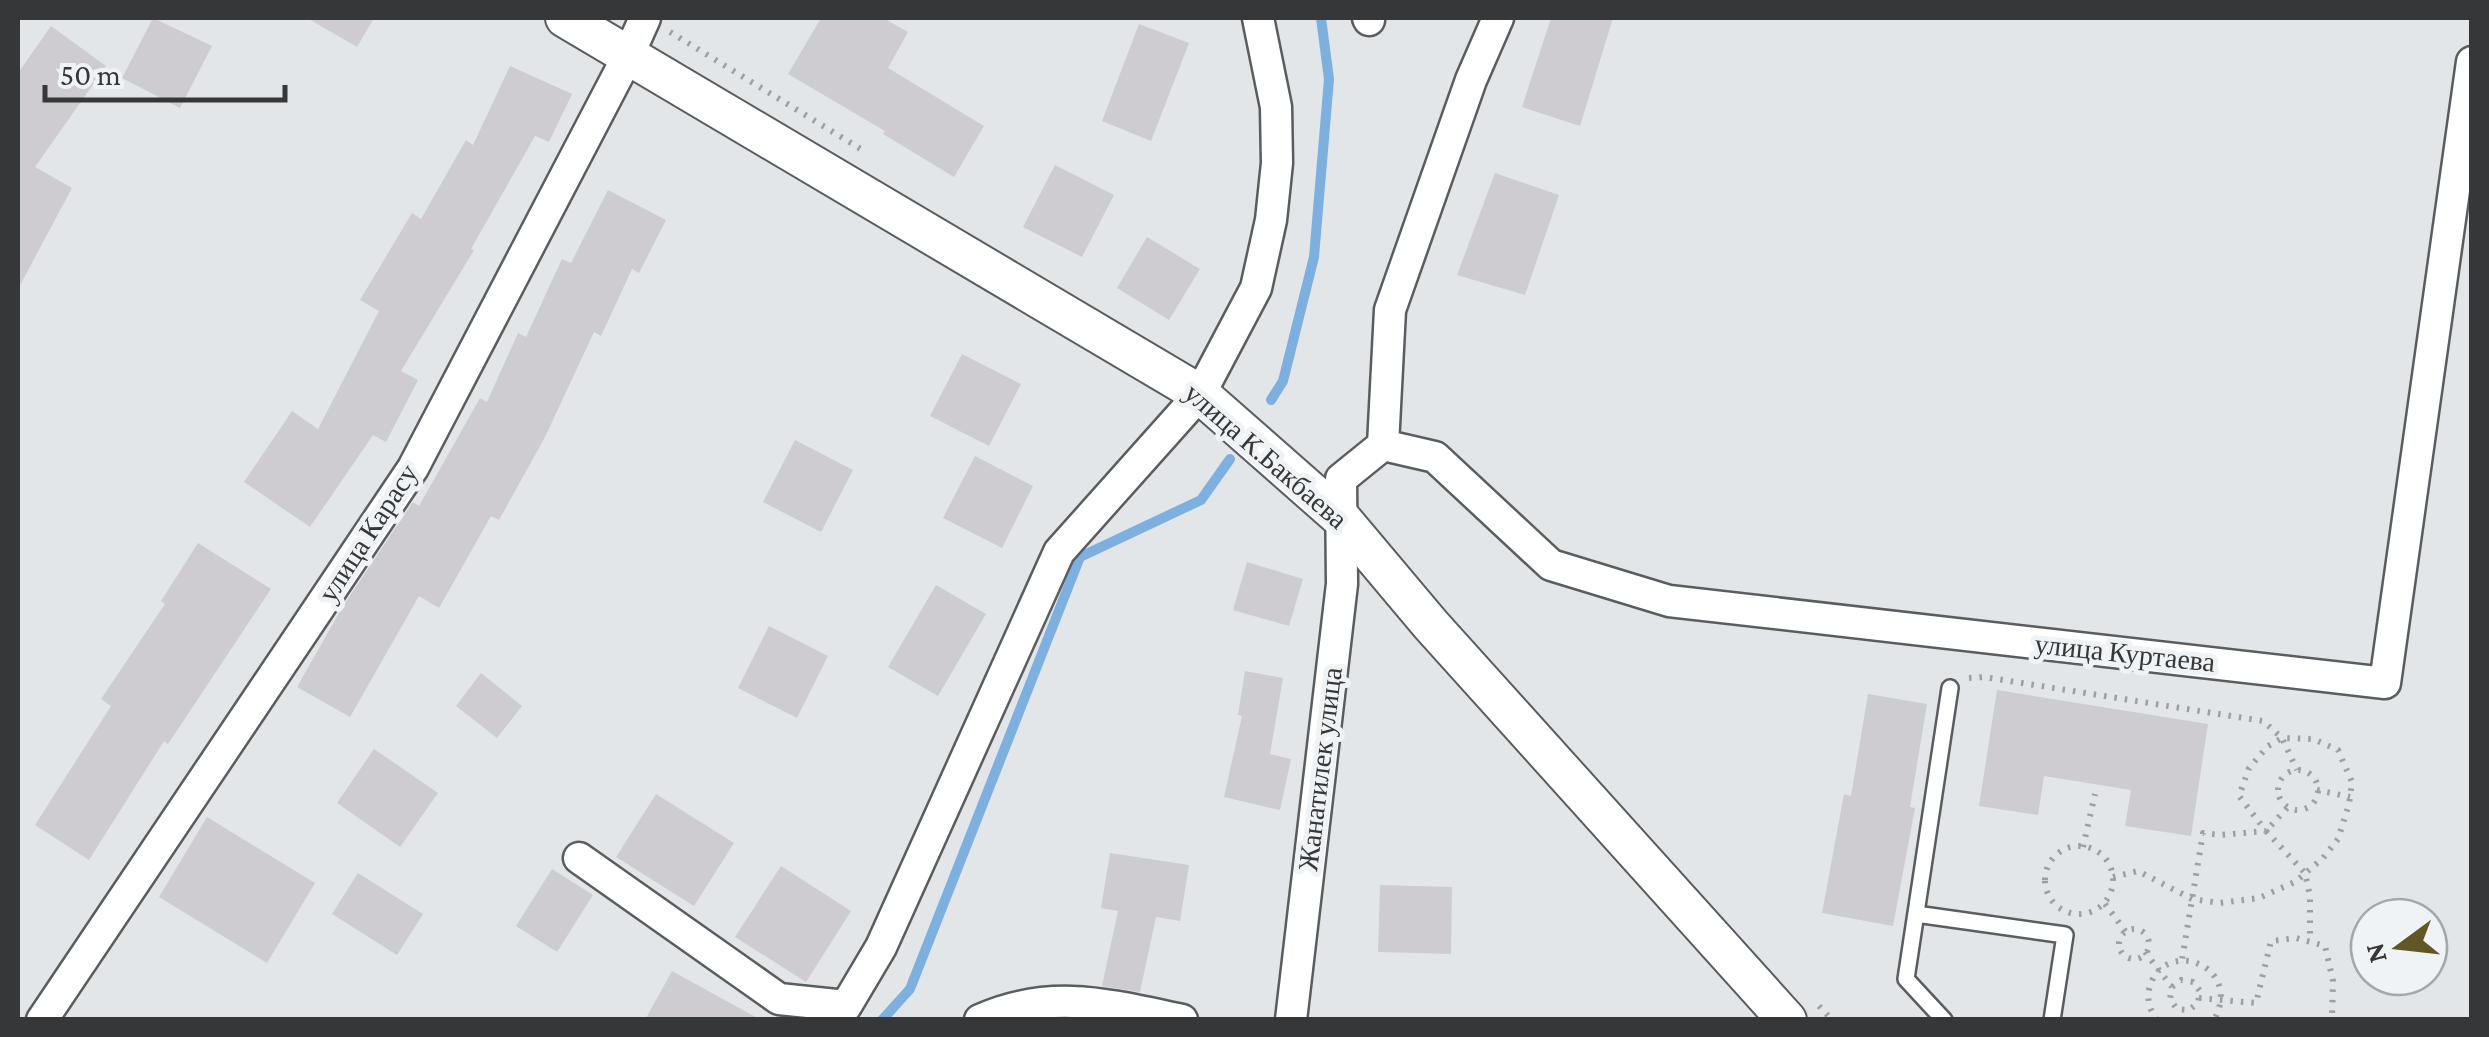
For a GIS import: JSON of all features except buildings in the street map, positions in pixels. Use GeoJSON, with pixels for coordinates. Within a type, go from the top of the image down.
{"type":"FeatureCollection","features":[{"type":"Feature","properties":{"kind":"street","name":"улица К.Бакбаева"},"geometry":{"type":"LineString","coordinates":[[565,18],[1200,394],[1341,518],[1431,625],[1787,1020]]}},
{"type":"Feature","properties":{"kind":"street","name":"улица Карасу"},"geometry":{"type":"LineString","coordinates":[[42,1020],[413,468],[645,18]]}},
{"type":"Feature","properties":{"kind":"street"},"geometry":{"type":"LineString","coordinates":[[579,858],[779,999],[846,1006],[882,947],[1059,552],[1200,394],[1256,288],[1271,220],[1277,163],[1276,107],[1258,18]]}},
{"type":"Feature","properties":{"kind":"street"},"geometry":{"type":"LineString","coordinates":[[1341,518],[1341,479],[1383,445],[1390,310],[1471,80],[1498,18]]}},
{"type":"Feature","properties":{"kind":"street","name":"улица Куртаева"},"geometry":{"type":"LineString","coordinates":[[1383,445],[1435,457],[1551,565],[1668,601],[2385,682],[2472,62]]}},
{"type":"Feature","properties":{"kind":"street","name":"Жанатилек улица"},"geometry":{"type":"LineString","coordinates":[[1292,1020],[1342,584],[1341,518]]}},
{"type":"Feature","properties":{"kind":"street"},"geometry":{"type":"LineString","coordinates":[[980,1020],[1005,1008],[1066,1000],[1119,1006],[1182,1020]]}},
{"type":"Feature","properties":{"kind":"lane"},"geometry":{"type":"LineString","coordinates":[[1944,1020],[1906,979],[1950,688]]}},
{"type":"Feature","properties":{"kind":"lane"},"geometry":{"type":"LineString","coordinates":[[1916,914],[2065,934],[2052,1020]]}},
{"type":"Feature","properties":{"kind":"path"},"geometry":{"type":"LineString","coordinates":[[1950,688],[1960,678],[1984,677],[2263,721],[2282,738],[2297,770]]}},
{"type":"Feature","properties":{"kind":"path"},"geometry":{"type":"LineString","coordinates":[[2112,877],[2138,872],[2192,899],[2220,903],[2259,898],[2295,882],[2305,874],[2323,858],[2338,839],[2352,782],[2338,750],[2314,739],[2282,738],[2268,746],[2249,768],[2240,796],[2266,832],[2305,874],[2310,896],[2310,941]]}},
{"type":"Feature","properties":{"kind":"path"},"geometry":{"type":"LineString","coordinates":[[2303,769],[2317,781],[2317,790],[2317,800],[2302,811],[2284,807],[2276,790],[2284,773],[2303,769]]}},
{"type":"Feature","properties":{"kind":"path"},"geometry":{"type":"LineString","coordinates":[[2317,790],[2350,797]]}},
{"type":"Feature","properties":{"kind":"path"},"geometry":{"type":"LineString","coordinates":[[2084,847],[2095,794]]}},
{"type":"Feature","properties":{"kind":"path"},"geometry":{"type":"LineString","coordinates":[[2182,960],[2204,833],[2220,836],[2266,832],[2287,808]]}},
{"type":"Feature","properties":{"kind":"path"},"geometry":{"type":"LineString","coordinates":[[2071,846],[2092,848],[2109,862],[2112,877],[2114,884],[2105,904],[2087,915],[2064,913],[2048,898],[2043,877],[2052,857],[2071,846]]}},
{"type":"Feature","properties":{"kind":"path"},"geometry":{"type":"LineString","coordinates":[[2105,904],[2126,932]]}},
{"type":"Feature","properties":{"kind":"path"},"geometry":{"type":"LineString","coordinates":[[2133,928],[2146,934],[2150,946],[2146,952],[2142,957],[2129,959],[2120,949],[2122,936],[2133,928]]}},
{"type":"Feature","properties":{"kind":"path"},"geometry":{"type":"LineString","coordinates":[[2199,998],[2256,1003],[2270,941],[2296,938],[2324,946],[2333,981],[2332,1020]]}},
{"type":"Feature","properties":{"kind":"path"},"geometry":{"type":"LineString","coordinates":[[2146,952],[2172,988]]}},
{"type":"Feature","properties":{"kind":"path"},"geometry":{"type":"LineString","coordinates":[[2157,1020],[2148,995],[2153,978],[2165,965],[2182,960],[2199,963],[2214,973],[2222,989],[2221,1007],[2214,1020]]}},
{"type":"Feature","properties":{"kind":"path"},"geometry":{"type":"LineString","coordinates":[[2177,1008],[2189,1010],[2198,1003],[2200,991],[2193,982],[2181,980],[2172,988],[2170,999],[2177,1008],[2177,1020]]}},
{"type":"Feature","properties":{"kind":"waterway"},"geometry":{"type":"LineString","coordinates":[[1271,400],[1283,381],[1314,257],[1329,79],[1321,18]]}},
{"type":"Feature","properties":{"kind":"waterway"},"geometry":{"type":"LineString","coordinates":[[882,1020],[910,989],[1080,557],[1201,500],[1230,459]]}}]}
